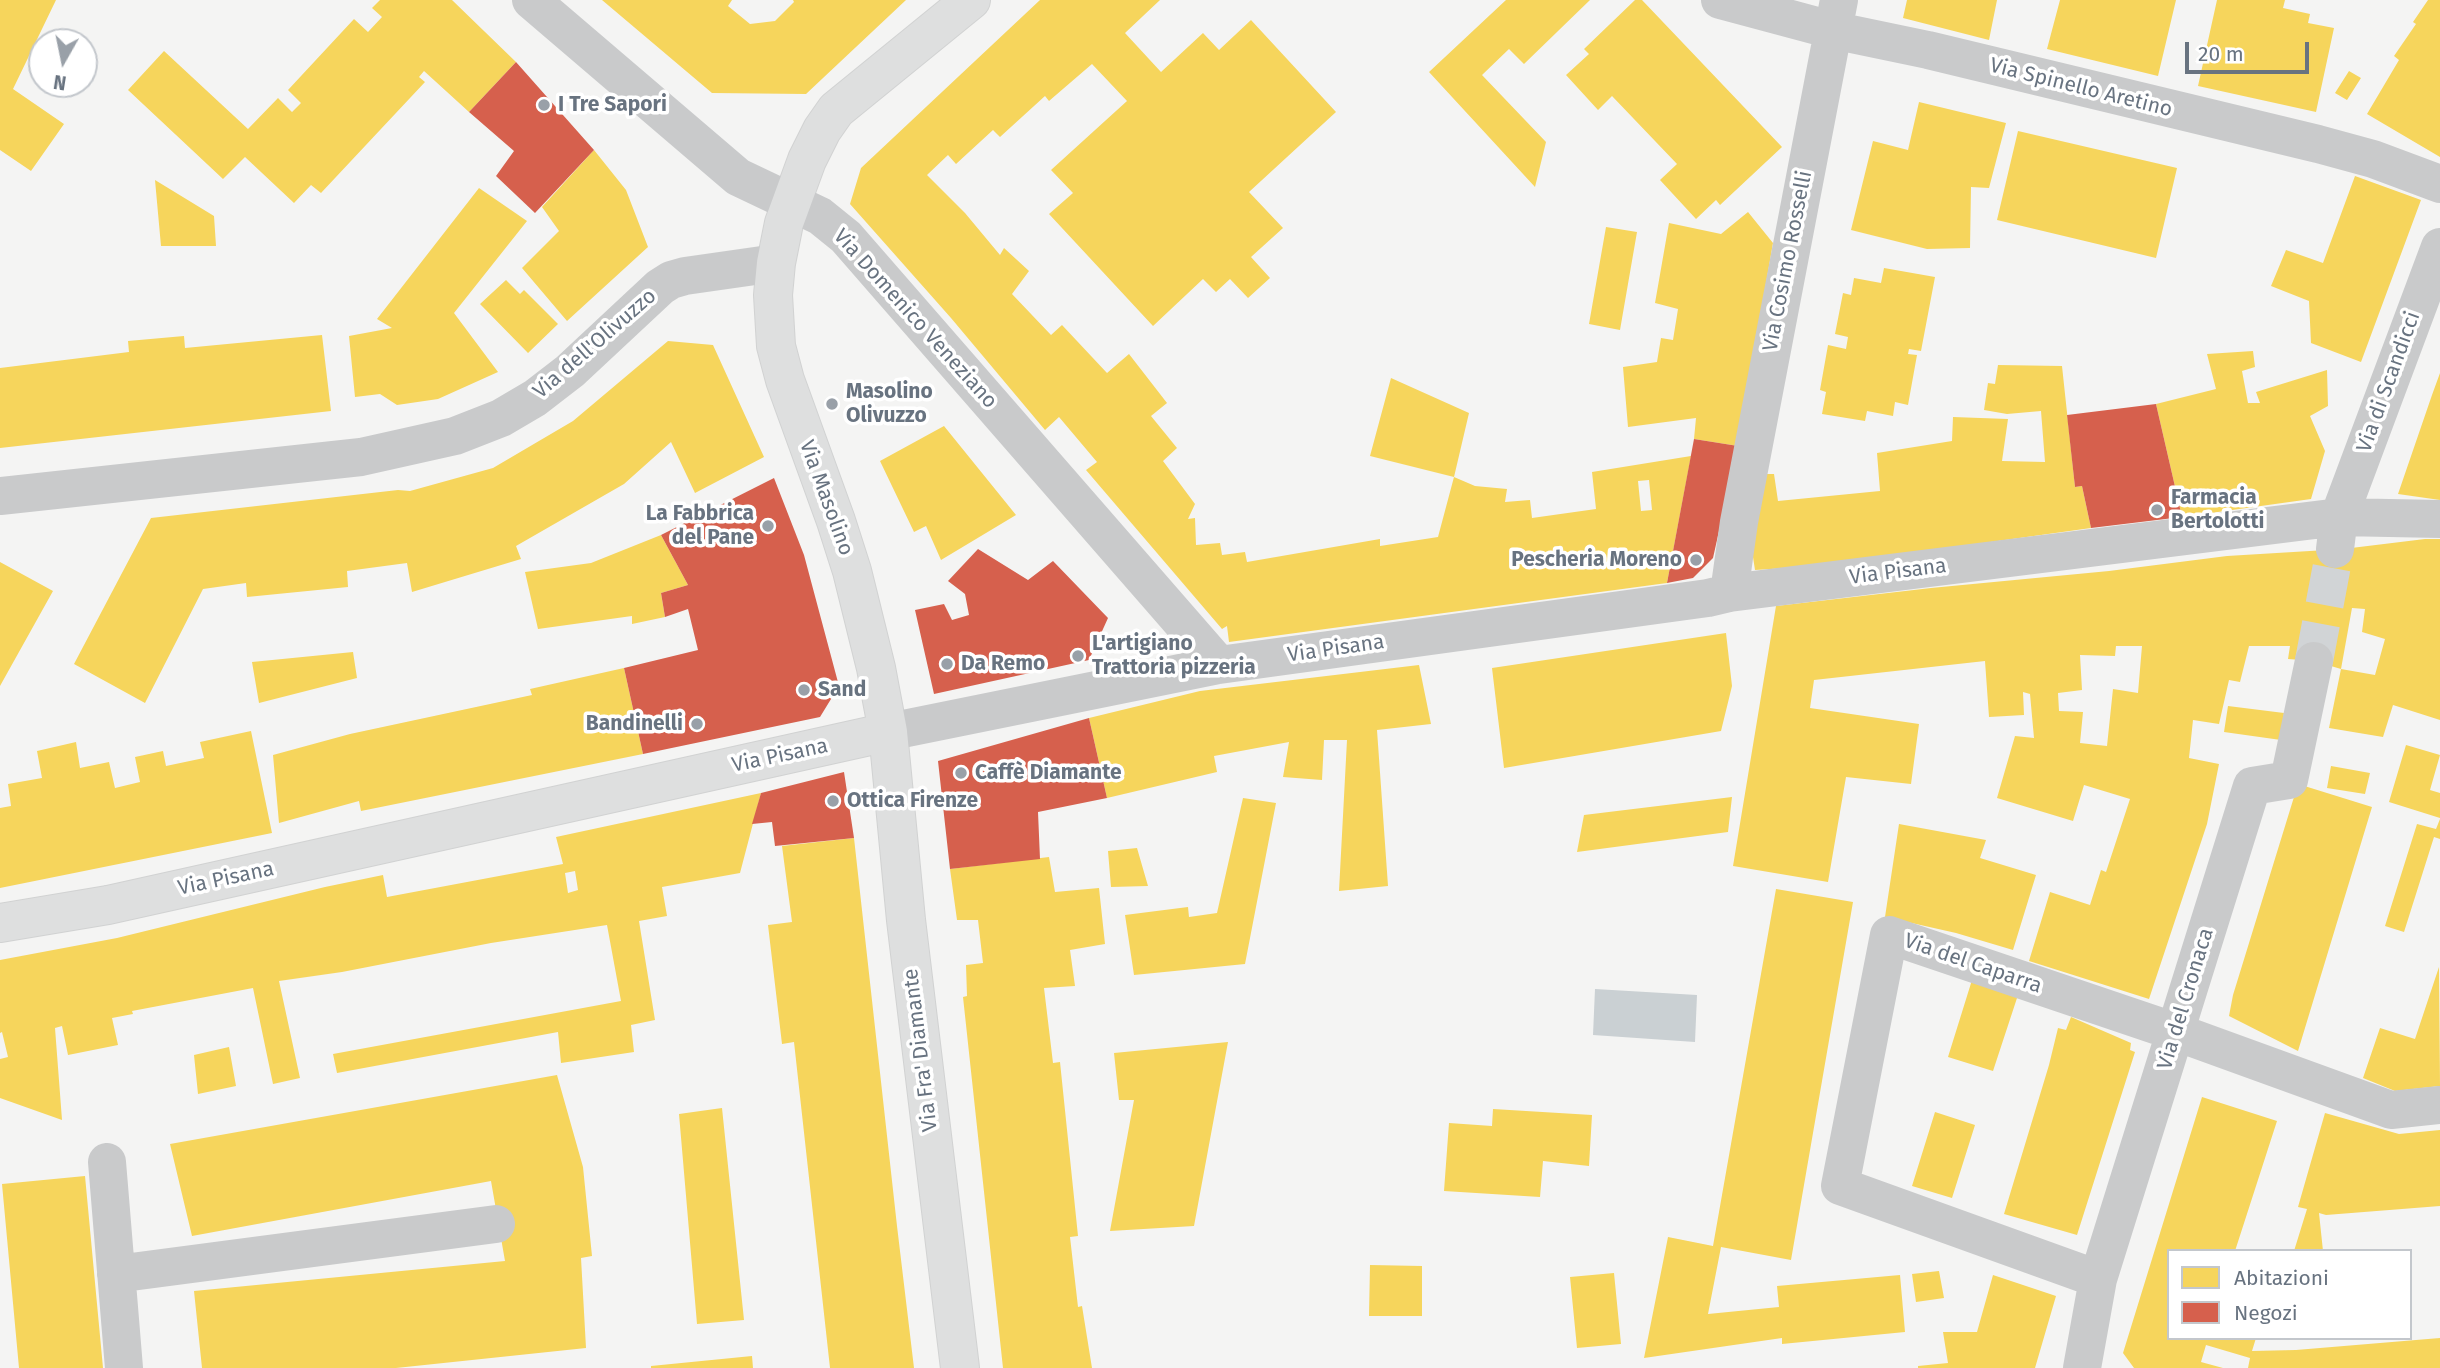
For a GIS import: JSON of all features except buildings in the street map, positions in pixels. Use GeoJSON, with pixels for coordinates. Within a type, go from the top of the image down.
{"type":"FeatureCollection","features":[{"type":"Feature","properties":{"kind":"street","name":"Via Domenico Veneziano"},"geometry":{"type":"LineString","coordinates":[[531,0],[738,177],[820,216],[846,237],[1219,665]]}},
{"type":"Feature","properties":{"kind":"street"},"geometry":{"type":"LineString","coordinates":[[776,263],[790,201],[822,130],[836,110],[971,0]]}},
{"type":"Feature","properties":{"kind":"street","name":"Via Spinello Aretino"},"geometry":{"type":"LineString","coordinates":[[1720,0],[1835,15],[1928,50],[2318,144],[2373,159],[2440,184]]}},
{"type":"Feature","properties":{"kind":"street","name":"Via Cosimo Rosselli"},"geometry":{"type":"LineString","coordinates":[[1729,593],[1739,522],[1835,15]]}},
{"type":"Feature","properties":{"kind":"street","name":"Via di Scandicci"},"geometry":{"type":"LineString","coordinates":[[2337,533],[2440,247]]}},
{"type":"Feature","properties":{"kind":"street","name":"Via dell'Olivuzzo"},"geometry":{"type":"LineString","coordinates":[[0,496],[361,457],[455,436],[501,418],[544,391],[570,371],[660,286],[685,276],[776,263]]}},
{"type":"Feature","properties":{"kind":"street","name":"Via Masolino"},"geometry":{"type":"LineString","coordinates":[[776,263],[773,305],[779,357],[796,415],[852,571],[876,668],[888,732]]}},
{"type":"Feature","properties":{"kind":"street","name":"Via Pisana"},"geometry":{"type":"LineString","coordinates":[[0,923],[108,905],[888,732],[1219,665],[1729,593],[2337,533],[2440,519]]}},
{"type":"Feature","properties":{"kind":"street","name":"Via del Cronaca"},"geometry":{"type":"LineString","coordinates":[[2082,1368],[2098,1279],[2252,786],[2289,780],[2315,661]]}},
{"type":"Feature","properties":{"kind":"street","name":"Via Fra' Diamante"},"geometry":{"type":"LineString","coordinates":[[888,732],[906,920],[960,1368]]}},
{"type":"Feature","properties":{"kind":"street","name":"Via del Caparra"},"geometry":{"type":"LineString","coordinates":[[2098,1279],[1840,1186],[1889,935],[2176,1032],[2391,1110],[2440,1105]]}},
{"type":"Feature","properties":{"kind":"street"},"geometry":{"type":"LineString","coordinates":[[107,1163],[124,1368]]}},
{"type":"Feature","properties":{"kind":"street"},"geometry":{"type":"LineString","coordinates":[[116,1274],[496,1223]]}},
{"type":"Feature","properties":{"kind":"shaded area"},"geometry":{"type":"Polygon","coordinates":[[[1595,989],[1697,995],[1695,1042],[1593,1035],[1595,989]]]}},
{"type":"Feature","properties":{"kind":"tunnel"},"geometry":{"type":"LineString","coordinates":[[2314,661],[2335,549]]}},
{"type":"Feature","properties":{"kind":"place","name":"I Tre Sapori"},"geometry":{"type":"Point","coordinates":[544,105]}},
{"type":"Feature","properties":{"kind":"place","name":"Masolino Olivuzzo"},"geometry":{"type":"Point","coordinates":[832,404]}},
{"type":"Feature","properties":{"kind":"place","name":"Farmacia Bertolotti"},"geometry":{"type":"Point","coordinates":[2157,510]}},
{"type":"Feature","properties":{"kind":"place","name":"La Fabbrica del Pane"},"geometry":{"type":"Point","coordinates":[768,526]}},
{"type":"Feature","properties":{"kind":"place","name":"Pescheria Moreno"},"geometry":{"type":"Point","coordinates":[1696,560]}},
{"type":"Feature","properties":{"kind":"place","name":"L'artigiano Trattoria pizzeria"},"geometry":{"type":"Point","coordinates":[1078,656]}},
{"type":"Feature","properties":{"kind":"place","name":"Da Remo"},"geometry":{"type":"Point","coordinates":[947,664]}},
{"type":"Feature","properties":{"kind":"place","name":"Sand"},"geometry":{"type":"Point","coordinates":[804,690]}},
{"type":"Feature","properties":{"kind":"place","name":"Bandinelli"},"geometry":{"type":"Point","coordinates":[697,724]}},
{"type":"Feature","properties":{"kind":"place","name":"Caffè Diamante"},"geometry":{"type":"Point","coordinates":[961,773]}},
{"type":"Feature","properties":{"kind":"place","name":"Ottica Firenze"},"geometry":{"type":"Point","coordinates":[833,801]}}]}
